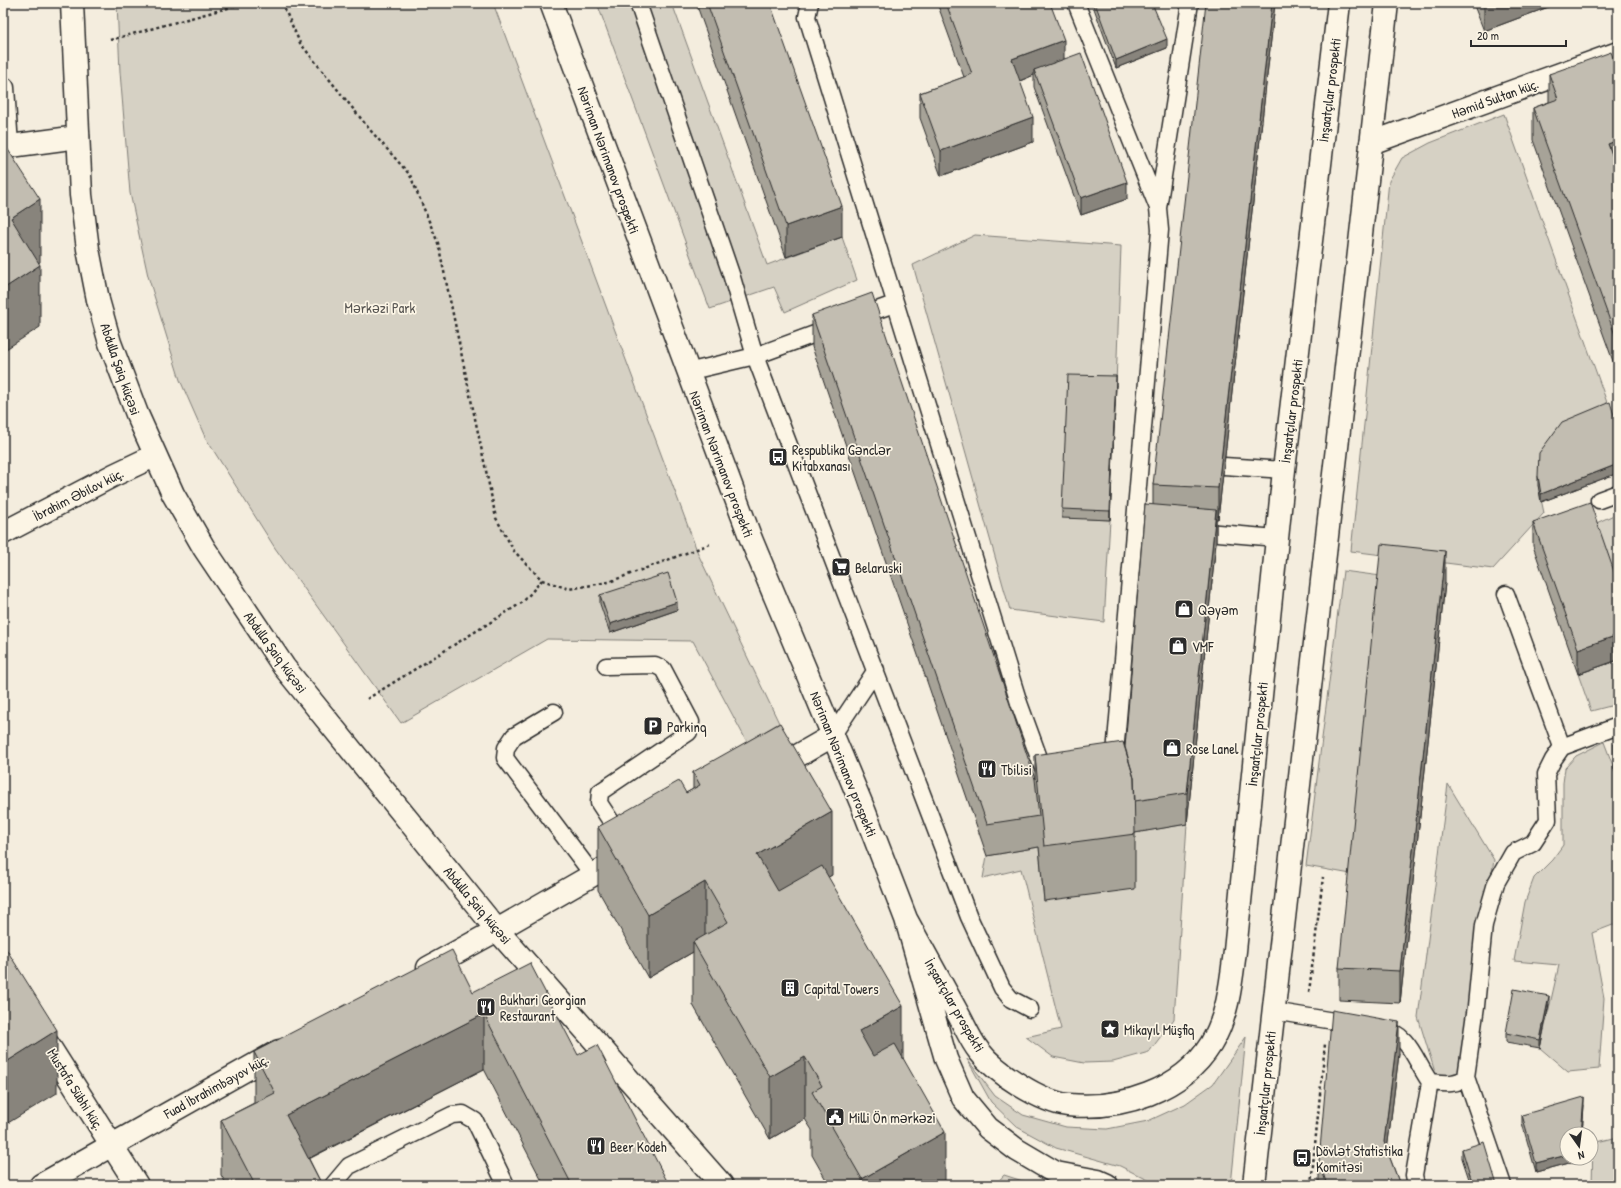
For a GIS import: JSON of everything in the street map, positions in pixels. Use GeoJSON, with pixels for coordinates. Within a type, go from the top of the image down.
{"type":"FeatureCollection","features":[{"type":"Feature","properties":{"kind":"main road","name":"Abdulla Şaiq küçəsi"},"geometry":{"type":"LineString","coordinates":[[72,3],[78,137],[86,234],[98,300],[125,385],[154,456],[173,494],[204,548],[284,667],[497,930],[722,1185]]}},
{"type":"Feature","properties":{"kind":"main road","name":"Nəriman Nərimanov prospekti"},"geometry":{"type":"LineString","coordinates":[[551,3],[687,372],[751,539],[864,810],[906,920]]}},
{"type":"Feature","properties":{"kind":"main road","name":"İnşaatçılar prospekti"},"geometry":{"type":"LineString","coordinates":[[906,920],[979,1052],[1012,1080],[1039,1096],[1067,1105],[1102,1105],[1136,1098],[1173,1083],[1196,1064],[1211,1044],[1221,1023],[1229,997],[1284,470],[1339,3]]}},
{"type":"Feature","properties":{"kind":"main road","name":"İnşaatçılar prospekti"},"geometry":{"type":"LineString","coordinates":[[1254,1185],[1387,3]]}},
{"type":"Feature","properties":{"kind":"main road","name":"Həmid Sultan küç."},"geometry":{"type":"LineString","coordinates":[[1371,143],[1618,54]]}},
{"type":"Feature","properties":{"kind":"main road"},"geometry":{"type":"LineString","coordinates":[[3,95],[5,146],[78,137]]}},
{"type":"Feature","properties":{"kind":"main road","name":"İbrahim Əbilov küç."},"geometry":{"type":"LineString","coordinates":[[3,533],[114,475],[154,456]]}},
{"type":"Feature","properties":{"kind":"main road"},"geometry":{"type":"LineString","coordinates":[[758,779],[832,736]]}},
{"type":"Feature","properties":{"kind":"main road"},"geometry":{"type":"LineString","coordinates":[[409,979],[635,851]]}},
{"type":"Feature","properties":{"kind":"main road"},"geometry":{"type":"LineString","coordinates":[[906,920],[946,1059],[963,1098],[988,1128],[1017,1150],[1056,1173],[1098,1181],[1107,1185]]}},
{"type":"Feature","properties":{"kind":"main road","name":"Mustafa Sübhi küç."},"geometry":{"type":"LineString","coordinates":[[32,1020],[136,1185]]}},
{"type":"Feature","properties":{"kind":"main road","name":"Fuad İbrahimbəyov küç."},"geometry":{"type":"LineString","coordinates":[[41,1185],[298,1041]]}},
{"type":"Feature","properties":{"kind":"lane"},"geometry":{"type":"LineString","coordinates":[[638,3],[731,274],[756,356],[969,916],[1002,988],[1011,999],[1030,1009]]}},
{"type":"Feature","properties":{"kind":"lane"},"geometry":{"type":"LineString","coordinates":[[810,3],[807,17],[894,304],[1019,703],[1042,766],[1058,780]]}},
{"type":"Feature","properties":{"kind":"lane"},"geometry":{"type":"LineString","coordinates":[[1076,3],[1158,208]]}},
{"type":"Feature","properties":{"kind":"lane"},"geometry":{"type":"LineString","coordinates":[[1106,778],[1115,764],[1143,528],[1160,230],[1158,208],[1190,3]]}},
{"type":"Feature","properties":{"kind":"lane"},"geometry":{"type":"LineString","coordinates":[[687,372],[756,356],[894,304]]}},
{"type":"Feature","properties":{"kind":"lane"},"geometry":{"type":"LineString","coordinates":[[1224,466],[1284,470]]}},
{"type":"Feature","properties":{"kind":"lane"},"geometry":{"type":"LineString","coordinates":[[1599,500],[1618,493]]}},
{"type":"Feature","properties":{"kind":"lane"},"geometry":{"type":"LineString","coordinates":[[1183,530],[1277,538]]}},
{"type":"Feature","properties":{"kind":"lane"},"geometry":{"type":"LineString","coordinates":[[1506,594],[1562,747]]}},
{"type":"Feature","properties":{"kind":"lane"},"geometry":{"type":"LineString","coordinates":[[606,666],[655,665],[663,669],[691,722],[689,732],[600,792],[599,802],[635,851]]}},
{"type":"Feature","properties":{"kind":"lane"},"geometry":{"type":"LineString","coordinates":[[832,736],[876,670]]}},
{"type":"Feature","properties":{"kind":"lane"},"geometry":{"type":"LineString","coordinates":[[554,712],[514,736],[506,748],[505,758],[593,875]]}},
{"type":"Feature","properties":{"kind":"lane"},"geometry":{"type":"LineString","coordinates":[[1503,1185],[1466,1077],[1486,918],[1496,883],[1513,853],[1533,843],[1548,820],[1546,774],[1553,760],[1562,747],[1618,726]]}},
{"type":"Feature","properties":{"kind":"lane"},"geometry":{"type":"LineString","coordinates":[[1273,1011],[1389,1030],[1409,1044],[1420,1067],[1430,1082],[1414,1175],[1416,1185]]}},
{"type":"Feature","properties":{"kind":"lane"},"geometry":{"type":"LineString","coordinates":[[1430,1082],[1454,1083],[1462,1081],[1466,1077]]}},
{"type":"Feature","properties":{"kind":"lane"},"geometry":{"type":"LineString","coordinates":[[333,1185],[349,1166],[452,1115],[463,1114],[475,1121],[506,1185]]}},
{"type":"Feature","properties":{"kind":"path"},"geometry":{"type":"LineString","coordinates":[[110,40],[246,3]]}},
{"type":"Feature","properties":{"kind":"path"},"geometry":{"type":"LineString","coordinates":[[282,3],[300,43],[371,131],[410,175],[438,243],[496,518],[514,551],[542,580],[569,589],[609,582],[710,544]]}},
{"type":"Feature","properties":{"kind":"path"},"geometry":{"type":"LineString","coordinates":[[367,699],[523,602],[542,580]]}},
{"type":"Feature","properties":{"kind":"green space","name":"Mərkəzi Park"},"geometry":{"type":"Polygon","coordinates":[[[117,3],[493,3],[699,556],[779,723],[747,742],[693,641],[547,639],[401,723],[275,548],[205,437],[180,380],[148,276],[130,193],[120,72],[117,3]]]}},
{"type":"Feature","properties":{"kind":"green space"},"geometry":{"type":"Polygon","coordinates":[[[597,3],[661,3],[673,6],[767,265],[842,237],[857,280],[785,312],[774,287],[710,309],[597,3]]]}},
{"type":"Feature","properties":{"kind":"green space"},"geometry":{"type":"Polygon","coordinates":[[[1504,114],[1610,411],[1538,485],[1544,513],[1493,569],[1351,551],[1389,181],[1402,158],[1430,143],[1504,114]]]}},
{"type":"Feature","properties":{"kind":"green space"},"geometry":{"type":"Polygon","coordinates":[[[975,235],[1121,246],[1116,385],[1062,517],[1110,520],[1104,622],[1010,610],[913,265],[975,235]]]}},
{"type":"Feature","properties":{"kind":"green space"},"geometry":{"type":"Polygon","coordinates":[[[1618,513],[1618,608],[1590,526],[1618,513]]]}},
{"type":"Feature","properties":{"kind":"green space"},"geometry":{"type":"Polygon","coordinates":[[[1343,571],[1381,576],[1351,874],[1306,866],[1343,571]]]}},
{"type":"Feature","properties":{"kind":"green space"},"geometry":{"type":"Polygon","coordinates":[[[1618,660],[1618,704],[1591,711],[1578,674],[1618,660]]]}},
{"type":"Feature","properties":{"kind":"green space"},"geometry":{"type":"Polygon","coordinates":[[[1604,742],[1618,779],[1618,923],[1592,933],[1604,998],[1599,1069],[1568,1072],[1540,1048],[1559,965],[1514,961],[1525,902],[1534,878],[1552,860],[1563,845],[1563,783],[1565,768],[1576,756],[1604,742]]]}},
{"type":"Feature","properties":{"kind":"green space"},"geometry":{"type":"Polygon","coordinates":[[[1448,784],[1494,860],[1471,1001],[1473,1075],[1442,1085],[1434,1069],[1418,1017],[1448,784]]]}},
{"type":"Feature","properties":{"kind":"green space"},"geometry":{"type":"Polygon","coordinates":[[[1187,824],[1174,1019],[1149,1052],[1113,1062],[1084,1063],[1053,1057],[1026,1037],[1061,1029],[1021,869],[983,878],[987,856],[1039,847],[1044,901],[1134,833],[1187,824]]]}},
{"type":"Feature","properties":{"kind":"green space"},"geometry":{"type":"Polygon","coordinates":[[[1246,1037],[1231,1185],[1158,1185],[1120,1166],[1056,1148],[1017,1127],[991,1102],[967,1059],[995,1096],[1023,1115],[1066,1127],[1107,1129],[1148,1121],[1185,1104],[1213,1084],[1246,1037]]]}},
{"type":"Feature","properties":{"kind":"green space"},"geometry":{"type":"Polygon","coordinates":[[[1618,1137],[1618,1185],[1592,1185],[1592,1166],[1599,1166],[1599,1142],[1618,1137]]]}},
{"type":"Feature","properties":{"kind":"green space"},"geometry":{"type":"Polygon","coordinates":[[[1004,1175],[1035,1185],[995,1185],[1004,1175]]]}},
{"type":"Feature","properties":{"kind":"building"},"geometry":{"type":"Polygon","coordinates":[[[707,3],[770,3],[842,206],[786,226],[707,3]]]}},
{"type":"Feature","properties":{"kind":"building"},"geometry":{"type":"Polygon","coordinates":[[[946,3],[1050,3],[1064,40],[1012,59],[1033,117],[941,151],[920,93],[972,74],[946,3]]]}},
{"type":"Feature","properties":{"kind":"building"},"geometry":{"type":"Polygon","coordinates":[[[1095,3],[1152,3],[1167,39],[1116,60],[1095,3]]]}},
{"type":"Feature","properties":{"kind":"building"},"geometry":{"type":"Polygon","coordinates":[[[1206,3],[1272,3],[1218,488],[1153,485],[1206,3]]]}},
{"type":"Feature","properties":{"kind":"building"},"geometry":{"type":"Polygon","coordinates":[[[1611,52],[1618,71],[1618,140],[1608,144],[1618,171],[1618,343],[1533,108],[1558,99],[1549,74],[1611,52]]]}},
{"type":"Feature","properties":{"kind":"building"},"geometry":{"type":"Polygon","coordinates":[[[1081,53],[1127,182],[1081,198],[1034,70],[1081,53]]]}},
{"type":"Feature","properties":{"kind":"building"},"geometry":{"type":"Polygon","coordinates":[[[3,142],[40,199],[11,218],[40,265],[3,289],[3,142]]]}},
{"type":"Feature","properties":{"kind":"building"},"geometry":{"type":"Polygon","coordinates":[[[872,293],[1035,779],[1039,816],[987,824],[812,315],[872,293]]]}},
{"type":"Feature","properties":{"kind":"building"},"geometry":{"type":"Polygon","coordinates":[[[1068,375],[1116,376],[1110,511],[1062,509],[1068,375]]]}},
{"type":"Feature","properties":{"kind":"building"},"geometry":{"type":"Polygon","coordinates":[[[1610,402],[1618,428],[1618,464],[1541,494],[1538,476],[1539,453],[1562,422],[1610,402]]]}},
{"type":"Feature","properties":{"kind":"building"},"geometry":{"type":"Polygon","coordinates":[[[1590,502],[1618,583],[1618,635],[1578,649],[1533,522],[1590,502]]]}},
{"type":"Feature","properties":{"kind":"building"},"geometry":{"type":"Polygon","coordinates":[[[1145,504],[1216,510],[1187,793],[1135,801],[1134,778],[1125,747],[1145,504]]]}},
{"type":"Feature","properties":{"kind":"building"},"geometry":{"type":"Polygon","coordinates":[[[1381,544],[1445,551],[1400,971],[1339,968],[1381,544]]]}},
{"type":"Feature","properties":{"kind":"building"},"geometry":{"type":"Polygon","coordinates":[[[668,573],[677,602],[610,624],[600,595],[668,573]]]}},
{"type":"Feature","properties":{"kind":"building","name":"Capital Towers"},"geometry":{"type":"Polygon","coordinates":[[[780,723],[832,812],[757,855],[778,891],[822,866],[903,1006],[859,1031],[873,1056],[895,1044],[945,1132],[862,1179],[812,1092],[822,1086],[805,1057],[770,1077],[693,942],[728,922],[705,882],[648,915],[598,827],[679,781],[686,793],[700,785],[693,772],[780,723]]]}},
{"type":"Feature","properties":{"kind":"building"},"geometry":{"type":"Polygon","coordinates":[[[1123,742],[1134,778],[1135,834],[1044,846],[1035,755],[1123,742]]]}},
{"type":"Feature","properties":{"kind":"building"},"geometry":{"type":"Polygon","coordinates":[[[1618,743],[1618,754],[1614,744],[1618,743]]]}},
{"type":"Feature","properties":{"kind":"building"},"geometry":{"type":"Polygon","coordinates":[[[3,944],[57,1030],[3,1064],[3,944]]]}},
{"type":"Feature","properties":{"kind":"building"},"geometry":{"type":"Polygon","coordinates":[[[452,950],[473,992],[530,963],[578,1055],[597,1045],[669,1185],[572,1185],[484,1014],[286,1115],[322,1185],[255,1185],[221,1120],[275,1093],[254,1052],[452,950]]]}},
{"type":"Feature","properties":{"kind":"building"},"geometry":{"type":"Polygon","coordinates":[[[1514,989],[1549,996],[1540,1040],[1506,1033],[1514,989]]]}},
{"type":"Feature","properties":{"kind":"building"},"geometry":{"type":"Polygon","coordinates":[[[1332,1010],[1399,1022],[1384,1142],[1400,1185],[1327,1185],[1319,1161],[1332,1010]]]}},
{"type":"Feature","properties":{"kind":"building"},"geometry":{"type":"Polygon","coordinates":[[[1584,1097],[1582,1126],[1559,1126],[1559,1157],[1536,1163],[1522,1115],[1584,1097]]]}},
{"type":"Feature","properties":{"kind":"building"},"geometry":{"type":"Polygon","coordinates":[[[1484,1142],[1497,1185],[1473,1185],[1462,1149],[1484,1142]]]}},
{"type":"Feature","properties":{"kind":"place","name":"Respublika Gənclər Kitabxanası"},"geometry":{"type":"Point","coordinates":[778,457]}},
{"type":"Feature","properties":{"kind":"place","name":"Belaruski"},"geometry":{"type":"Point","coordinates":[841,567]}},
{"type":"Feature","properties":{"kind":"place","name":"Qəyəm"},"geometry":{"type":"Point","coordinates":[1184,609]}},
{"type":"Feature","properties":{"kind":"place","name":"VMF"},"geometry":{"type":"Point","coordinates":[1178,646]}},
{"type":"Feature","properties":{"kind":"place","name":"Parkinq"},"geometry":{"type":"Point","coordinates":[653,726]}},
{"type":"Feature","properties":{"kind":"place","name":"Rose Lanel"},"geometry":{"type":"Point","coordinates":[1172,748]}},
{"type":"Feature","properties":{"kind":"place","name":"Tbilisi"},"geometry":{"type":"Point","coordinates":[987,769]}},
{"type":"Feature","properties":{"kind":"place","name":"Capital Towers"},"geometry":{"type":"Point","coordinates":[790,988]}},
{"type":"Feature","properties":{"kind":"place","name":"Bukhari Georgian Restaurant"},"geometry":{"type":"Point","coordinates":[486,1007]}},
{"type":"Feature","properties":{"kind":"place","name":"Mikayıl Müşfiq"},"geometry":{"type":"Point","coordinates":[1110,1029]}},
{"type":"Feature","properties":{"kind":"place","name":"Milli Ön mərkəzi"},"geometry":{"type":"Point","coordinates":[835,1117]}},
{"type":"Feature","properties":{"kind":"place","name":"Beer Kodeh"},"geometry":{"type":"Point","coordinates":[596,1146]}},
{"type":"Feature","properties":{"kind":"place","name":"Dövlət Statistika Komitəsi"},"geometry":{"type":"Point","coordinates":[1302,1158]}}]}
